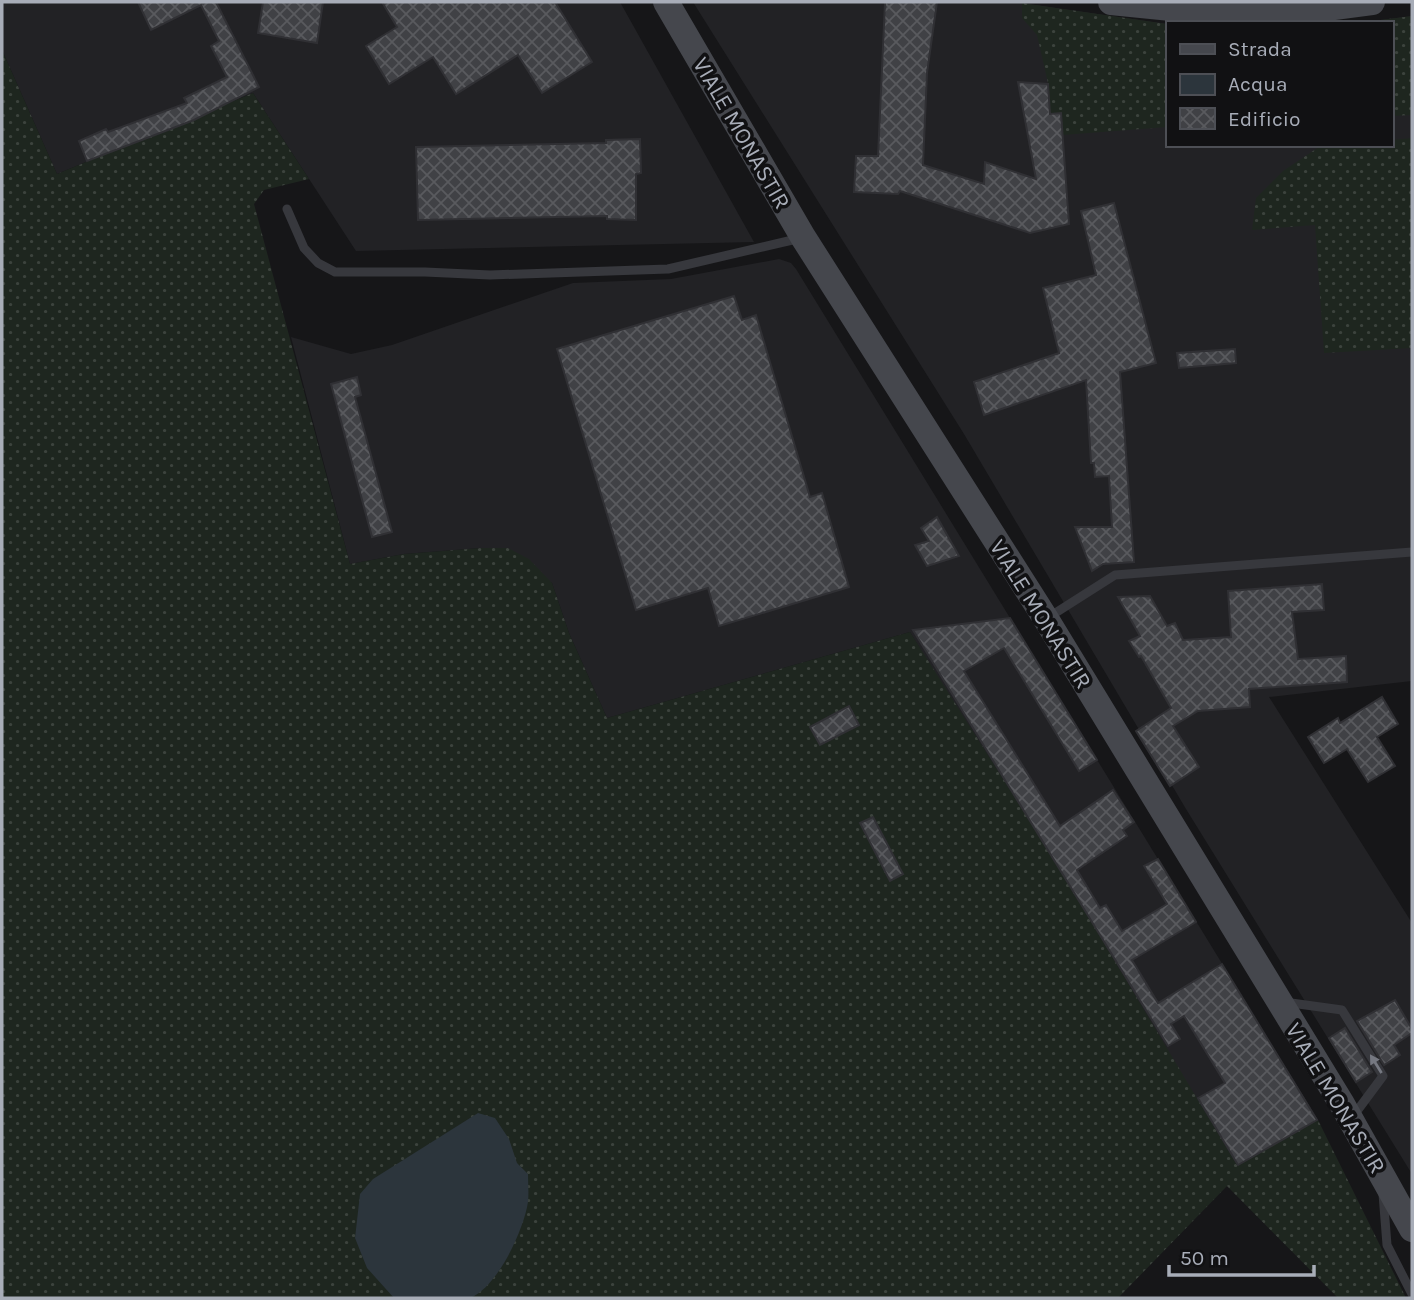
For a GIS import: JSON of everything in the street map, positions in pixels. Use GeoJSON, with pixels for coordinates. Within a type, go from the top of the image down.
{"type":"FeatureCollection","features":[{"type":"Feature","properties":{"kind":"main road","name":"VIALE MONASTIR"},"geometry":{"type":"LineString","coordinates":[[666,2],[803,237],[1046,619],[1351,1119],[1412,1229]]}},
{"type":"Feature","properties":{"kind":"main road"},"geometry":{"type":"LineString","coordinates":[[1111,2],[1191,10],[1334,7],[1372,2]]}},
{"type":"Feature","properties":{"kind":"lane"},"geometry":{"type":"LineString","coordinates":[[286,209],[304,248],[318,263],[335,272],[490,275],[668,269],[803,237]]}},
{"type":"Feature","properties":{"kind":"lane"},"geometry":{"type":"LineString","coordinates":[[1046,619],[1115,575],[1412,552]]}},
{"type":"Feature","properties":{"kind":"lane"},"geometry":{"type":"LineString","coordinates":[[1279,1002],[1342,1010],[1383,1076],[1351,1119]]}},
{"type":"Feature","properties":{"kind":"lane"},"geometry":{"type":"LineString","coordinates":[[1382,1175],[1387,1245],[1412,1294]]}},
{"type":"Feature","properties":{"kind":"shaded area"},"geometry":{"type":"Polygon","coordinates":[[[2,2],[620,2],[754,242],[356,251],[253,93],[57,174],[2,50],[2,2]]]}},
{"type":"Feature","properties":{"kind":"shaded area"},"geometry":{"type":"Polygon","coordinates":[[[693,2],[1015,2],[1166,24],[1166,147],[1393,147],[1393,21],[1373,21],[1412,16],[1412,681],[1269,697],[1412,923],[1412,1174],[1186,809],[964,434],[693,2]]]}},
{"type":"Feature","properties":{"kind":"shaded area"},"geometry":{"type":"Polygon","coordinates":[[[1022,3],[1166,24],[1166,127],[1063,135],[1061,113],[1050,114],[1048,83],[1037,35],[1022,18],[1022,3]]]}},
{"type":"Feature","properties":{"kind":"shaded area"},"geometry":{"type":"Polygon","coordinates":[[[1412,16],[1412,115],[1393,116],[1393,21],[1373,21],[1412,16]]]}},
{"type":"Feature","properties":{"kind":"shaded area"},"geometry":{"type":"Polygon","coordinates":[[[2,50],[57,174],[253,93],[309,179],[264,190],[254,204],[350,564],[404,554],[481,548],[508,548],[529,559],[552,583],[569,633],[607,718],[910,632],[1050,853],[1237,1165],[1318,1120],[1406,1298],[1338,1298],[1227,1186],[1118,1298],[2,1298],[2,50]]]}},
{"type":"Feature","properties":{"kind":"shaded area"},"geometry":{"type":"Polygon","coordinates":[[[1412,138],[1412,348],[1324,353],[1315,225],[1252,230],[1256,198],[1283,171],[1319,147],[1393,147],[1393,140],[1412,138]]]}},
{"type":"Feature","properties":{"kind":"shaded area"},"geometry":{"type":"Polygon","coordinates":[[[779,259],[791,263],[796,269],[1318,1120],[1238,1171],[910,632],[607,718],[569,633],[552,583],[481,548],[404,554],[350,564],[291,337],[351,354],[392,345],[573,283],[671,279],[779,259]]]}},
{"type":"Feature","properties":{"kind":"water"},"geometry":{"type":"Polygon","coordinates":[[[478,1113],[495,1118],[509,1139],[517,1163],[528,1174],[526,1213],[515,1241],[500,1270],[480,1292],[470,1298],[394,1298],[367,1268],[355,1238],[360,1194],[373,1179],[478,1113]]]}},
{"type":"Feature","properties":{"kind":"building"},"geometry":{"type":"Polygon","coordinates":[[[138,2],[216,2],[259,87],[194,120],[87,161],[79,141],[106,129],[108,132],[187,103],[184,98],[227,77],[211,46],[219,41],[201,5],[151,30],[138,2]]]}},
{"type":"Feature","properties":{"kind":"building"},"geometry":{"type":"Polygon","coordinates":[[[263,2],[323,2],[317,43],[258,33],[263,2]]]}},
{"type":"Feature","properties":{"kind":"building"},"geometry":{"type":"Polygon","coordinates":[[[382,2],[555,2],[592,62],[542,93],[518,55],[456,94],[433,57],[389,84],[366,46],[397,27],[382,2]]]}},
{"type":"Feature","properties":{"kind":"building"},"geometry":{"type":"Polygon","coordinates":[[[885,2],[937,2],[927,73],[923,165],[984,184],[985,162],[1036,179],[1018,82],[1048,84],[1050,114],[1061,113],[1069,224],[1030,233],[900,191],[898,194],[854,192],[856,156],[878,156],[885,2]]]}},
{"type":"Feature","properties":{"kind":"building"},"geometry":{"type":"Polygon","coordinates":[[[640,139],[641,173],[636,174],[636,220],[607,219],[607,216],[418,220],[416,147],[606,143],[606,140],[640,139]]]}},
{"type":"Feature","properties":{"kind":"building"},"geometry":{"type":"Polygon","coordinates":[[[1114,203],[1156,363],[1120,372],[1134,562],[1103,564],[1092,571],[1075,527],[1112,527],[1109,476],[1095,477],[1094,463],[1091,463],[1086,380],[984,415],[974,382],[1059,353],[1043,288],[1096,275],[1081,211],[1114,203]]]}},
{"type":"Feature","properties":{"kind":"building"},"geometry":{"type":"Polygon","coordinates":[[[734,296],[742,320],[756,315],[810,497],[822,493],[849,587],[719,626],[708,588],[636,610],[557,349],[734,296]]]}},
{"type":"Feature","properties":{"kind":"building"},"geometry":{"type":"Polygon","coordinates":[[[1235,349],[1236,363],[1179,368],[1177,353],[1235,349]]]}},
{"type":"Feature","properties":{"kind":"building"},"geometry":{"type":"Polygon","coordinates":[[[357,377],[361,395],[355,397],[392,532],[372,537],[331,384],[357,377]]]}},
{"type":"Feature","properties":{"kind":"building"},"geometry":{"type":"Polygon","coordinates":[[[937,517],[959,556],[927,566],[915,545],[929,541],[921,528],[937,517]]]}},
{"type":"Feature","properties":{"kind":"building"},"geometry":{"type":"Polygon","coordinates":[[[1322,584],[1324,610],[1292,612],[1298,659],[1346,656],[1347,682],[1249,689],[1250,707],[1198,711],[1173,726],[1199,767],[1170,786],[1136,731],[1171,708],[1141,656],[1139,657],[1129,641],[1140,636],[1118,597],[1150,596],[1167,626],[1175,623],[1183,640],[1231,637],[1228,591],[1322,584]]]}},
{"type":"Feature","properties":{"kind":"building"},"geometry":{"type":"Polygon","coordinates":[[[1010,618],[1097,760],[1079,771],[1004,648],[964,671],[1060,826],[1113,790],[1134,822],[1123,830],[1127,836],[1077,870],[1100,908],[1106,905],[1122,931],[1167,904],[1144,866],[1158,859],[1196,922],[1132,960],[1158,1003],[1222,964],[1317,1120],[1238,1165],[1198,1098],[1225,1083],[1184,1016],[1171,1024],[1180,1039],[1168,1046],[913,630],[1010,618]]]}},
{"type":"Feature","properties":{"kind":"building"},"geometry":{"type":"Polygon","coordinates":[[[1382,697],[1398,724],[1377,737],[1395,766],[1368,782],[1347,749],[1324,763],[1308,737],[1338,718],[1340,723],[1382,697]]]}},
{"type":"Feature","properties":{"kind":"building"},"geometry":{"type":"Polygon","coordinates":[[[849,706],[859,725],[820,745],[810,727],[849,706]]]}},
{"type":"Feature","properties":{"kind":"building"},"geometry":{"type":"Polygon","coordinates":[[[873,817],[903,874],[890,881],[860,823],[873,817]]]}},
{"type":"Feature","properties":{"kind":"building"},"geometry":{"type":"Polygon","coordinates":[[[1395,1000],[1412,1033],[1394,1045],[1400,1055],[1384,1065],[1357,1021],[1395,1000]]]}},
{"type":"Feature","properties":{"kind":"building"},"geometry":{"type":"Polygon","coordinates":[[[1345,1028],[1372,1072],[1356,1082],[1329,1038],[1345,1028]]]}}]}
